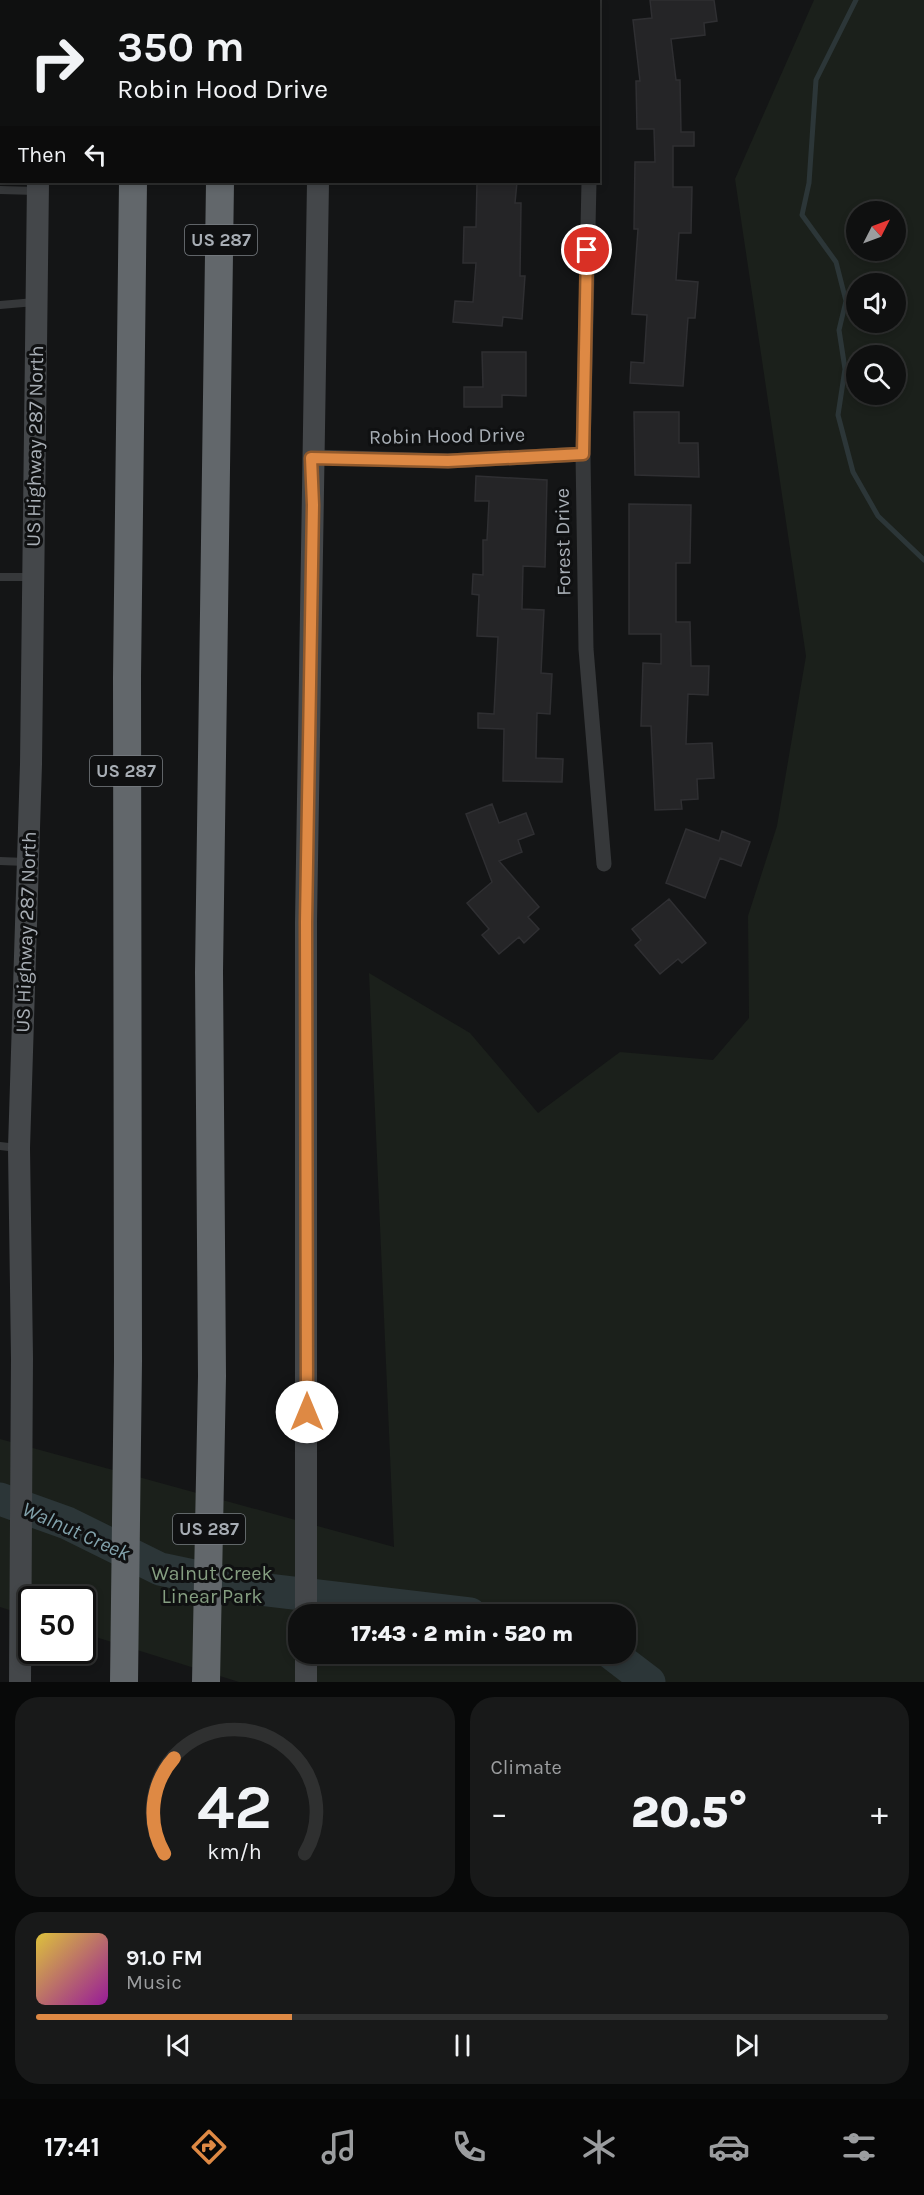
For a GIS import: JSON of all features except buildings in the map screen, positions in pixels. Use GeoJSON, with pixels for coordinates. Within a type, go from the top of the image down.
{"type":"FeatureCollection","features":[{"type":"Feature","properties":{"kind":"highway","name":"US 287"},"geometry":{"type":"LineString","coordinates":[[124,1680],[128,1361],[126,677],[134,183]]}},
{"type":"Feature","properties":{"kind":"highway","name":"US 287"},"geometry":{"type":"LineString","coordinates":[[206,1682],[212,1376],[209,972],[220,183]]}},
{"type":"Feature","properties":{"kind":"main road"},"geometry":{"type":"LineString","coordinates":[[306,1604],[306,922],[313,505],[311,458],[318,183]]}},
{"type":"Feature","properties":{"kind":"main road","name":"US Highway 287 North"},"geometry":{"type":"LineString","coordinates":[[20,1682],[22,1358],[9,1147],[28,862],[37,186]]}},
{"type":"Feature","properties":{"kind":"main road"},"geometry":{"type":"LineString","coordinates":[[306,1664],[306,1682]]}},
{"type":"Feature","properties":{"kind":"street","name":"Forest Drive"},"geometry":{"type":"LineString","coordinates":[[589,183],[583,454],[586,649],[604,864]]}},
{"type":"Feature","properties":{"kind":"street","name":"Robin Hood Drive"},"geometry":{"type":"LineString","coordinates":[[311,458],[448,461],[583,454]]}},
{"type":"Feature","properties":{"kind":"lane"},"geometry":{"type":"LineString","coordinates":[[0,190],[37,186]]}},
{"type":"Feature","properties":{"kind":"lane"},"geometry":{"type":"LineString","coordinates":[[0,305],[37,302]]}},
{"type":"Feature","properties":{"kind":"lane"},"geometry":{"type":"LineString","coordinates":[[0,577],[33,577]]}},
{"type":"Feature","properties":{"kind":"lane"},"geometry":{"type":"LineString","coordinates":[[0,861],[28,862]]}},
{"type":"Feature","properties":{"kind":"green space","name":"Walnut Creek Linear Park"},"geometry":{"type":"Polygon","coordinates":[[[814,0],[924,0],[924,1682],[239,1682],[96,1637],[96,1586],[18,1586],[18,1613],[0,1607],[0,1439],[394,1547],[369,973],[470,1033],[538,1113],[620,1052],[713,1060],[749,1018],[748,916],[777,826],[806,656],[735,179],[814,0]]]}},
{"type":"Feature","properties":{"kind":"waterway"},"geometry":{"type":"LineString","coordinates":[[856,0],[816,80],[809,183],[802,215],[836,262],[846,301],[839,330],[845,369],[838,415],[853,472],[878,516],[924,560]]}},
{"type":"Feature","properties":{"kind":"waterway","name":"Walnut Creek"},"geometry":{"type":"LineString","coordinates":[[0,1499],[67,1523],[160,1569],[250,1588],[385,1604]]}},
{"type":"Feature","properties":{"kind":"waterway","name":"Walnut Creek"},"geometry":{"type":"LineString","coordinates":[[625,1664],[649,1682]]}},
{"type":"Feature","properties":{"kind":"route"},"geometry":{"type":"LineString","coordinates":[[307,1412],[306,922],[313,505],[311,458],[448,461],[583,454],[587,250]]}}]}
